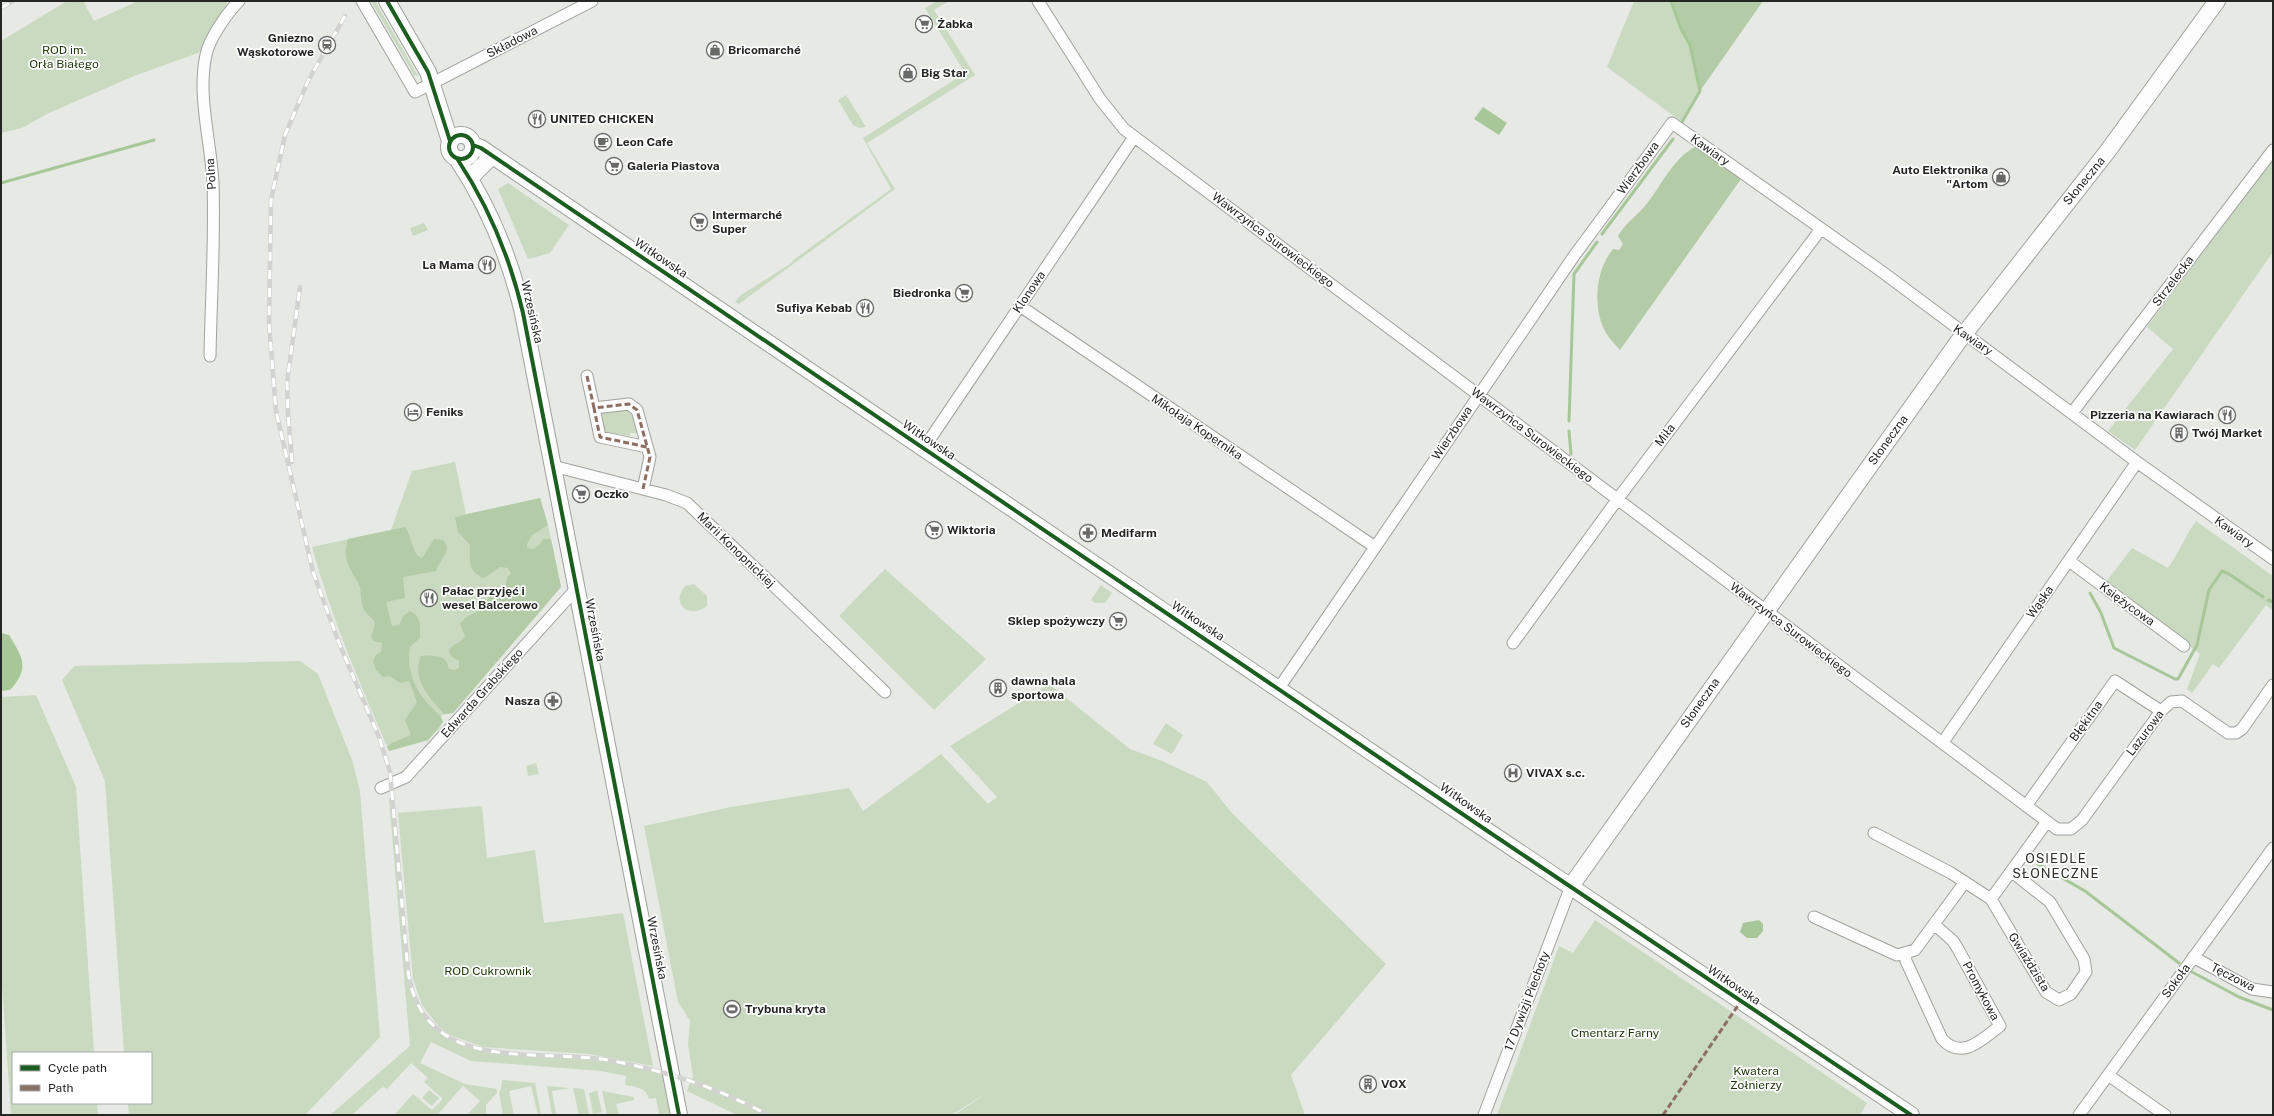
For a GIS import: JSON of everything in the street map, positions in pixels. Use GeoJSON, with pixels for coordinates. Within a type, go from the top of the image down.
{"type":"FeatureCollection","features":[{"type":"Feature","properties":{"kind":"street","name":"Polna"},"geometry":{"type":"LineString","coordinates":[[210,356],[213,182],[205,104],[206,54],[224,19],[239,1]]}},
{"type":"Feature","properties":{"kind":"street"},"geometry":{"type":"LineString","coordinates":[[362,1],[415,92],[433,83]]}},
{"type":"Feature","properties":{"kind":"street"},"geometry":{"type":"LineString","coordinates":[[387,1],[433,83],[442,114],[455,138],[448,150],[450,155],[467,154]]}},
{"type":"Feature","properties":{"kind":"street","name":"Składowa"},"geometry":{"type":"LineString","coordinates":[[433,83],[592,1]]}},
{"type":"Feature","properties":{"kind":"street","name":"Wawrzyńca Surowieckiego"},"geometry":{"type":"LineString","coordinates":[[1038,1],[1111,115],[1124,129],[1867,688],[1943,742],[2046,823],[2058,829],[2064,830]]}},
{"type":"Feature","properties":{"kind":"street","name":"Słoneczna"},"geometry":{"type":"LineString","coordinates":[[1571,886],[1965,333],[2107,152],[2217,1]]}},
{"type":"Feature","properties":{"kind":"street","name":"Kawiary"},"geometry":{"type":"LineString","coordinates":[[1672,123],[1881,271],[1957,330],[1965,333],[2137,462],[2273,559]]}},
{"type":"Feature","properties":{"kind":"street","name":"Wierzbowa"},"geometry":{"type":"LineString","coordinates":[[1278,688],[1574,256],[1672,123]]}},
{"type":"Feature","properties":{"kind":"street","name":"Witkowska"},"geometry":{"type":"LineString","coordinates":[[455,138],[465,136],[467,154],[481,148],[494,161],[924,448],[1911,1115]]}},
{"type":"Feature","properties":{"kind":"street","name":"Klonowa"},"geometry":{"type":"LineString","coordinates":[[924,448],[1134,137]]}},
{"type":"Feature","properties":{"kind":"street","name":"Strzelecka"},"geometry":{"type":"LineString","coordinates":[[2072,413],[2273,150]]}},
{"type":"Feature","properties":{"kind":"street","name":"Wrzesińska"},"geometry":{"type":"LineString","coordinates":[[467,154],[474,181],[500,239],[518,293],[679,1115]]}},
{"type":"Feature","properties":{"kind":"street"},"geometry":{"type":"LineString","coordinates":[[474,181],[494,161]]}},
{"type":"Feature","properties":{"kind":"street","name":"Miła"},"geometry":{"type":"LineString","coordinates":[[1512,643],[1617,500],[1821,229]]}},
{"type":"Feature","properties":{"kind":"street","name":"Mikołaja Kopernika"},"geometry":{"type":"LineString","coordinates":[[1020,306],[1375,547]]}},
{"type":"Feature","properties":{"kind":"street"},"geometry":{"type":"LineString","coordinates":[[587,376],[600,437],[647,447]]}},
{"type":"Feature","properties":{"kind":"street"},"geometry":{"type":"LineString","coordinates":[[594,408],[629,404],[637,410],[650,456],[642,489]]}},
{"type":"Feature","properties":{"kind":"street","name":"Wąska"},"geometry":{"type":"LineString","coordinates":[[1943,742],[2137,462]]}},
{"type":"Feature","properties":{"kind":"street","name":"Marii Konopnickiej"},"geometry":{"type":"LineString","coordinates":[[553,466],[642,489],[687,503],[886,692]]}},
{"type":"Feature","properties":{"kind":"street","name":"Księżycowa"},"geometry":{"type":"LineString","coordinates":[[2069,561],[2184,646]]}},
{"type":"Feature","properties":{"kind":"street","name":"Edwarda Grabskiego"},"geometry":{"type":"LineString","coordinates":[[381,788],[406,777],[577,588]]}},
{"type":"Feature","properties":{"kind":"street","name":"Błękitna"},"geometry":{"type":"LineString","coordinates":[[2026,806],[2115,681],[2161,711]]}},
{"type":"Feature","properties":{"kind":"street","name":"Lazurowa"},"geometry":{"type":"LineString","coordinates":[[2064,830],[2071,829],[2082,820],[2161,711],[2171,702],[2182,701],[2228,733],[2236,733],[2242,729],[2273,685]]}},
{"type":"Feature","properties":{"kind":"street"},"geometry":{"type":"LineString","coordinates":[[1991,899],[2046,823]]}},
{"type":"Feature","properties":{"kind":"street","name":"Gwiaździsta"},"geometry":{"type":"LineString","coordinates":[[1874,833],[1965,882],[1991,899],[2046,992],[2059,1000],[2071,994],[2086,972],[2084,959],[2050,902],[2012,872]]}},
{"type":"Feature","properties":{"kind":"street","name":"Sokoła"},"geometry":{"type":"LineString","coordinates":[[2079,1115],[2273,848]]}},
{"type":"Feature","properties":{"kind":"street"},"geometry":{"type":"LineString","coordinates":[[1814,917],[1897,955],[1905,954],[1916,950],[1965,882]]}},
{"type":"Feature","properties":{"kind":"street","name":"17 Dywizji Piechoty"},"geometry":{"type":"LineString","coordinates":[[1484,1115],[1571,886]]}},
{"type":"Feature","properties":{"kind":"street","name":"Promykowa"},"geometry":{"type":"LineString","coordinates":[[1905,954],[1919,989],[1946,1043],[1958,1049],[1969,1048],[2000,1026],[1953,941],[1935,925]]}},
{"type":"Feature","properties":{"kind":"street","name":"Tęczowa"},"geometry":{"type":"LineString","coordinates":[[2194,957],[2252,989],[2273,992]]}},
{"type":"Feature","properties":{"kind":"street"},"geometry":{"type":"LineString","coordinates":[[2108,1075],[2165,1115]]}},
{"type":"Feature","properties":{"kind":"green space","name":"ROD im. Orła Białego"},"geometry":{"type":"Polygon","coordinates":[[[67,1],[83,1],[94,21],[138,1],[227,1],[227,3],[204,47],[198,53],[134,76],[49,113],[22,128],[1,133],[1,41],[67,1]]]}},
{"type":"Feature","properties":{"kind":"green space"},"geometry":{"type":"Polygon","coordinates":[[[371,1],[375,1],[418,76],[414,75],[371,1]]]}},
{"type":"Feature","properties":{"kind":"green space"},"geometry":{"type":"Polygon","coordinates":[[[937,1],[949,1],[934,10],[975,75],[867,143],[895,189],[739,304],[735,302],[741,295],[793,262],[792,261],[891,189],[863,138],[965,73],[925,8],[937,1]]]}},
{"type":"Feature","properties":{"kind":"green space"},"geometry":{"type":"Polygon","coordinates":[[[1634,1],[1671,1],[1681,29],[1690,45],[1700,91],[1682,122],[1607,67],[1634,1]]]}},
{"type":"Feature","properties":{"kind":"green space"},"geometry":{"type":"Polygon","coordinates":[[[846,95],[866,127],[859,128],[853,125],[838,100],[846,95]]]}},
{"type":"Feature","properties":{"kind":"green space"},"geometry":{"type":"Polygon","coordinates":[[[2273,158],[2273,252],[2135,450],[2108,431],[2173,349],[2147,327],[2273,158]]]}},
{"type":"Feature","properties":{"kind":"green space"},"geometry":{"type":"Polygon","coordinates":[[[508,183],[569,225],[550,253],[528,259],[498,189],[508,183]]]}},
{"type":"Feature","properties":{"kind":"green space"},"geometry":{"type":"Polygon","coordinates":[[[424,223],[428,230],[413,236],[410,228],[424,223]]]}},
{"type":"Feature","properties":{"kind":"green space"},"geometry":{"type":"Polygon","coordinates":[[[628,409],[633,414],[637,433],[630,433],[630,436],[603,432],[599,412],[628,409]]]}},
{"type":"Feature","properties":{"kind":"green space"},"geometry":{"type":"Polygon","coordinates":[[[455,462],[466,514],[540,498],[548,525],[561,587],[453,713],[442,715],[441,727],[428,740],[389,751],[337,625],[312,547],[391,530],[412,471],[455,462]]]}},
{"type":"Feature","properties":{"kind":"green space"},"geometry":{"type":"Polygon","coordinates":[[[2196,521],[2273,576],[2273,610],[2266,605],[2219,668],[2213,664],[2192,693],[2187,689],[2200,654],[2106,582],[2132,548],[2168,568],[2196,521]]]}},
{"type":"Feature","properties":{"kind":"green space"},"geometry":{"type":"Polygon","coordinates":[[[885,569],[986,659],[934,710],[839,616],[885,569]]]}},
{"type":"Feature","properties":{"kind":"green space"},"geometry":{"type":"Polygon","coordinates":[[[694,584],[707,596],[707,606],[700,610],[688,611],[681,604],[681,593],[685,586],[694,584]]]}},
{"type":"Feature","properties":{"kind":"green space"},"geometry":{"type":"Polygon","coordinates":[[[1101,585],[1112,593],[1105,603],[1095,603],[1091,600],[1101,585]]]}},
{"type":"Feature","properties":{"kind":"green space"},"geometry":{"type":"Polygon","coordinates":[[[300,661],[318,674],[352,760],[360,791],[380,1037],[305,1115],[129,1115],[128,1104],[152,1104],[152,1052],[124,1052],[105,781],[62,680],[74,666],[300,661]]]}},
{"type":"Feature","properties":{"kind":"green space"},"geometry":{"type":"Polygon","coordinates":[[[1049,684],[1130,749],[1162,761],[1207,782],[1230,811],[1386,964],[1291,1075],[1305,1115],[954,1115],[989,1092],[951,1115],[737,1115],[687,1091],[693,1076],[688,1045],[690,1021],[678,1002],[644,826],[731,807],[849,788],[863,811],[941,754],[988,804],[997,797],[950,746],[1049,684]]]}},
{"type":"Feature","properties":{"kind":"green space"},"geometry":{"type":"Polygon","coordinates":[[[36,695],[76,787],[94,1052],[12,1052],[12,1104],[97,1104],[98,1115],[11,1115],[1,971],[1,697],[36,695]]]}},
{"type":"Feature","properties":{"kind":"green space"},"geometry":{"type":"Polygon","coordinates":[[[1166,723],[1183,735],[1172,754],[1153,744],[1166,723]]]}},
{"type":"Feature","properties":{"kind":"green space"},"geometry":{"type":"Polygon","coordinates":[[[536,763],[539,774],[528,776],[526,766],[536,763]]]}},
{"type":"Feature","properties":{"kind":"green space"},"geometry":{"type":"Polygon","coordinates":[[[393,796],[410,983],[421,1009],[435,1027],[452,1040],[471,1047],[492,1051],[589,1058],[663,1073],[671,1115],[659,1115],[656,1098],[649,1099],[646,1092],[643,1090],[637,1087],[625,1085],[626,1076],[601,1071],[471,1061],[431,1042],[420,1063],[465,1084],[497,1089],[497,1093],[486,1105],[486,1115],[467,1115],[480,1101],[463,1086],[437,1115],[394,1115],[413,1094],[432,1110],[443,1099],[424,1082],[428,1078],[411,1063],[387,1089],[384,1087],[380,1089],[352,1115],[330,1115],[410,1046],[389,799],[393,796]]]}},
{"type":"Feature","properties":{"kind":"green space","name":"ROD Cukrownik"},"geometry":{"type":"Polygon","coordinates":[[[482,806],[487,858],[535,850],[544,923],[623,913],[653,1066],[589,1054],[483,1047],[450,1035],[439,1027],[422,1005],[413,979],[398,813],[482,806]]]}},
{"type":"Feature","properties":{"kind":"green space","name":"Cmentarz Farny"},"geometry":{"type":"Polygon","coordinates":[[[1595,920],[1867,1103],[1860,1115],[1497,1115],[1559,946],[1573,953],[1595,920]]]}},
{"type":"Feature","properties":{"kind":"green space"},"geometry":{"type":"Polygon","coordinates":[[[502,1080],[535,1083],[541,1115],[538,1115],[531,1086],[509,1091],[514,1115],[503,1115],[499,1092],[501,1089],[502,1080]]]}},
{"type":"Feature","properties":{"kind":"green space"},"geometry":{"type":"Polygon","coordinates":[[[547,1086],[571,1088],[552,1091],[556,1115],[552,1115],[547,1086]]]}},
{"type":"Feature","properties":{"kind":"green space"},"geometry":{"type":"Polygon","coordinates":[[[573,1088],[584,1089],[589,1115],[579,1115],[573,1088]]]}},
{"type":"Feature","properties":{"kind":"green space"},"geometry":{"type":"Polygon","coordinates":[[[429,1090],[439,1098],[432,1106],[422,1098],[429,1090]]]}},
{"type":"Feature","properties":{"kind":"green space"},"geometry":{"type":"Polygon","coordinates":[[[597,1091],[602,1112],[593,1114],[589,1093],[597,1091]]]}},
{"type":"Feature","properties":{"kind":"green space"},"geometry":{"type":"Polygon","coordinates":[[[602,1091],[634,1097],[634,1100],[616,1104],[619,1115],[607,1115],[602,1091]]]}},
{"type":"Feature","properties":{"kind":"shaded area"},"geometry":{"type":"Polygon","coordinates":[[[1671,1],[1763,1],[1700,91],[1690,45],[1681,29],[1671,1]]]}},
{"type":"Feature","properties":{"kind":"shaded area"},"geometry":{"type":"Polygon","coordinates":[[[1483,107],[1507,123],[1499,135],[1474,119],[1483,107]]]}},
{"type":"Feature","properties":{"kind":"shaded area"},"geometry":{"type":"Polygon","coordinates":[[[1697,146],[1741,179],[1620,350],[1606,333],[1600,318],[1597,297],[1603,267],[1607,257],[1613,249],[1619,250],[1623,244],[1618,236],[1624,228],[1645,206],[1681,157],[1697,146]]]}},
{"type":"Feature","properties":{"kind":"shaded area"},"geometry":{"type":"Polygon","coordinates":[[[540,498],[548,525],[532,535],[527,544],[527,548],[534,549],[543,539],[551,539],[561,587],[453,713],[444,714],[428,695],[420,680],[418,673],[421,656],[441,657],[446,661],[449,669],[454,670],[459,668],[459,661],[451,656],[449,651],[452,646],[461,641],[465,636],[460,624],[465,618],[480,610],[490,596],[505,591],[507,577],[511,574],[508,568],[500,567],[484,578],[472,569],[470,560],[470,545],[458,532],[455,517],[540,498]]]}},
{"type":"Feature","properties":{"kind":"shaded area"},"geometry":{"type":"Polygon","coordinates":[[[405,527],[419,557],[422,558],[434,539],[443,540],[447,548],[445,555],[436,571],[403,577],[405,598],[386,602],[392,626],[399,625],[403,616],[410,611],[417,616],[420,622],[420,638],[410,647],[410,670],[419,692],[439,715],[443,722],[428,740],[389,751],[387,747],[392,743],[411,735],[405,720],[417,702],[409,681],[400,683],[390,676],[383,677],[376,670],[373,661],[376,655],[381,652],[382,643],[373,641],[371,636],[375,625],[374,621],[363,607],[359,585],[347,562],[346,546],[348,539],[405,527]]]}},
{"type":"Feature","properties":{"kind":"shaded area"},"geometry":{"type":"Polygon","coordinates":[[[1,633],[9,635],[18,650],[21,657],[22,669],[16,682],[10,690],[1,691],[1,633]]]}},
{"type":"Feature","properties":{"kind":"shaded area"},"geometry":{"type":"Polygon","coordinates":[[[1759,920],[1763,924],[1763,931],[1757,938],[1747,938],[1740,932],[1743,923],[1759,920]]]}},
{"type":"Feature","properties":{"kind":"waterway"},"geometry":{"type":"LineString","coordinates":[[1671,1],[1681,29],[1690,45],[1700,91],[1682,122]]}},
{"type":"Feature","properties":{"kind":"waterway"},"geometry":{"type":"LineString","coordinates":[[1602,234],[1673,139]]}},
{"type":"Feature","properties":{"kind":"waterway"},"geometry":{"type":"LineString","coordinates":[[1,183],[154,140]]}},
{"type":"Feature","properties":{"kind":"waterway"},"geometry":{"type":"LineString","coordinates":[[1569,421],[1574,274],[1597,242]]}},
{"type":"Feature","properties":{"kind":"waterway"},"geometry":{"type":"LineString","coordinates":[[1569,431],[1571,454]]}},
{"type":"Feature","properties":{"kind":"waterway"},"geometry":{"type":"LineString","coordinates":[[2090,593],[2101,613],[2114,648],[2175,679],[2178,679],[2197,645],[2209,590],[2222,571],[2229,574],[2263,597]]}},
{"type":"Feature","properties":{"kind":"waterway"},"geometry":{"type":"LineString","coordinates":[[2268,600],[2273,602]]}},
{"type":"Feature","properties":{"kind":"waterway"},"geometry":{"type":"LineString","coordinates":[[2038,864],[2085,891],[2179,963]]}},
{"type":"Feature","properties":{"kind":"waterway"},"geometry":{"type":"LineString","coordinates":[[2192,972],[2239,997],[2273,1010]]}},
{"type":"Feature","properties":{"kind":"railway"},"geometry":{"type":"LineString","coordinates":[[1,8],[13,1]]}},
{"type":"Feature","properties":{"kind":"railway"},"geometry":{"type":"LineString","coordinates":[[345,16],[308,81],[285,135],[271,200],[269,323],[276,411],[313,572],[339,643],[379,737],[390,772],[408,971],[418,1004],[435,1027],[458,1042],[486,1050],[516,1054],[578,1057],[629,1064],[710,1088],[768,1115]]}},
{"type":"Feature","properties":{"kind":"railway"},"geometry":{"type":"LineString","coordinates":[[292,462],[287,382],[300,287]]}},
{"type":"Feature","properties":{"kind":"marked path"},"geometry":{"type":"LineString","coordinates":[[587,376],[594,408]]}},
{"type":"Feature","properties":{"kind":"marked path"},"geometry":{"type":"LineString","coordinates":[[643,489],[650,457],[637,410],[629,404],[594,408],[600,437],[647,447]]}},
{"type":"Feature","properties":{"kind":"marked path"},"geometry":{"type":"LineString","coordinates":[[1663,1115],[1741,1001]]}},
{"type":"Feature","properties":{"kind":"cycle path"},"geometry":{"type":"LineString","coordinates":[[387,1],[428,72],[450,141]]}},
{"type":"Feature","properties":{"kind":"cycle path"},"geometry":{"type":"LineString","coordinates":[[456,135],[466,135],[473,142],[473,147],[473,152],[466,159],[456,159],[449,152],[449,142],[456,135]]}},
{"type":"Feature","properties":{"kind":"cycle path"},"geometry":{"type":"LineString","coordinates":[[473,145],[481,148],[1486,830],[1911,1115]]}},
{"type":"Feature","properties":{"kind":"cycle path"},"geometry":{"type":"LineString","coordinates":[[458,160],[489,215],[512,272],[523,313],[679,1115]]}},
{"type":"Feature","properties":{"kind":"place","name":"Żabka"},"geometry":{"type":"Point","coordinates":[924,24]}},
{"type":"Feature","properties":{"kind":"place","name":"Gniezno Wąskotorowe"},"geometry":{"type":"Point","coordinates":[327,45]}},
{"type":"Feature","properties":{"kind":"place","name":"Bricomarché"},"geometry":{"type":"Point","coordinates":[715,50]}},
{"type":"Feature","properties":{"kind":"place","name":"Big Star"},"geometry":{"type":"Point","coordinates":[908,73]}},
{"type":"Feature","properties":{"kind":"place","name":"UNITED CHICKEN"},"geometry":{"type":"Point","coordinates":[537,119]}},
{"type":"Feature","properties":{"kind":"place","name":"Leon Cafe"},"geometry":{"type":"Point","coordinates":[603,142]}},
{"type":"Feature","properties":{"kind":"place","name":"Galeria Piastova"},"geometry":{"type":"Point","coordinates":[614,166]}},
{"type":"Feature","properties":{"kind":"place","name":"Auto Elektronika \"Artom"},"geometry":{"type":"Point","coordinates":[2001,177]}},
{"type":"Feature","properties":{"kind":"place","name":"Intermarché Super"},"geometry":{"type":"Point","coordinates":[699,222]}},
{"type":"Feature","properties":{"kind":"place","name":"La Mama"},"geometry":{"type":"Point","coordinates":[487,265]}},
{"type":"Feature","properties":{"kind":"place","name":"Biedronka"},"geometry":{"type":"Point","coordinates":[964,293]}},
{"type":"Feature","properties":{"kind":"place","name":"Sufiya Kebab"},"geometry":{"type":"Point","coordinates":[865,308]}},
{"type":"Feature","properties":{"kind":"place","name":"Feniks"},"geometry":{"type":"Point","coordinates":[413,412]}},
{"type":"Feature","properties":{"kind":"place","name":"Pizzeria na Kawiarach"},"geometry":{"type":"Point","coordinates":[2227,415]}},
{"type":"Feature","properties":{"kind":"place","name":"Twój Market"},"geometry":{"type":"Point","coordinates":[2179,433]}},
{"type":"Feature","properties":{"kind":"place","name":"Oczko"},"geometry":{"type":"Point","coordinates":[581,494]}},
{"type":"Feature","properties":{"kind":"place","name":"Wiktoria"},"geometry":{"type":"Point","coordinates":[934,530]}},
{"type":"Feature","properties":{"kind":"place","name":"Medifarm"},"geometry":{"type":"Point","coordinates":[1088,533]}},
{"type":"Feature","properties":{"kind":"place","name":"Pałac przyjęć i wesel Balcerowo"},"geometry":{"type":"Point","coordinates":[429,598]}},
{"type":"Feature","properties":{"kind":"place","name":"Sklep spożywczy"},"geometry":{"type":"Point","coordinates":[1118,621]}},
{"type":"Feature","properties":{"kind":"place","name":"dawna hala sportowa"},"geometry":{"type":"Point","coordinates":[998,688]}},
{"type":"Feature","properties":{"kind":"place","name":"Nasza"},"geometry":{"type":"Point","coordinates":[553,701]}},
{"type":"Feature","properties":{"kind":"place","name":"VIVAX s.c."},"geometry":{"type":"Point","coordinates":[1513,773]}},
{"type":"Feature","properties":{"kind":"place","name":"Trybuna kryta"},"geometry":{"type":"Point","coordinates":[732,1009]}},
{"type":"Feature","properties":{"kind":"place","name":"VOX"},"geometry":{"type":"Point","coordinates":[1368,1084]}},
{"type":"Feature","properties":{"kind":"district","name":"OSIEDLE SŁONECZNE"},"geometry":{"type":"Point","coordinates":[2056,866]}},
{"type":"Feature","properties":{"kind":"park label","name":"Kwatera Żołnierzy"},"geometry":{"type":"Point","coordinates":[1756,1078]}}]}
